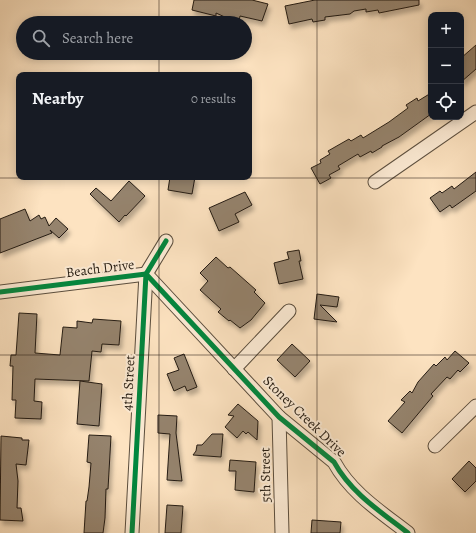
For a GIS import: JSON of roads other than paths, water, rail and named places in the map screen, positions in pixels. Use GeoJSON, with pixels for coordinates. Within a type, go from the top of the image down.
{"type":"FeatureCollection","features":[{"type":"Feature","properties":{"kind":"street"},"geometry":{"type":"LineString","coordinates":[[375,182],[476,112]]}},
{"type":"Feature","properties":{"kind":"street","name":"4th Street"},"geometry":{"type":"LineString","coordinates":[[132,533],[146,274],[166,241]]}},
{"type":"Feature","properties":{"kind":"street","name":"Beach Drive"},"geometry":{"type":"LineString","coordinates":[[0,292],[146,274],[217,351]]}},
{"type":"Feature","properties":{"kind":"street"},"geometry":{"type":"LineString","coordinates":[[234,369],[289,311]]}},
{"type":"Feature","properties":{"kind":"street","name":"Stoney Creek Drive"},"geometry":{"type":"LineString","coordinates":[[217,351],[280,417],[334,462],[354,490],[408,533]]}},
{"type":"Feature","properties":{"kind":"street"},"geometry":{"type":"LineString","coordinates":[[435,446],[476,406]]}},
{"type":"Feature","properties":{"kind":"street","name":"5th Street"},"geometry":{"type":"LineString","coordinates":[[280,417],[282,533]]}}]}
